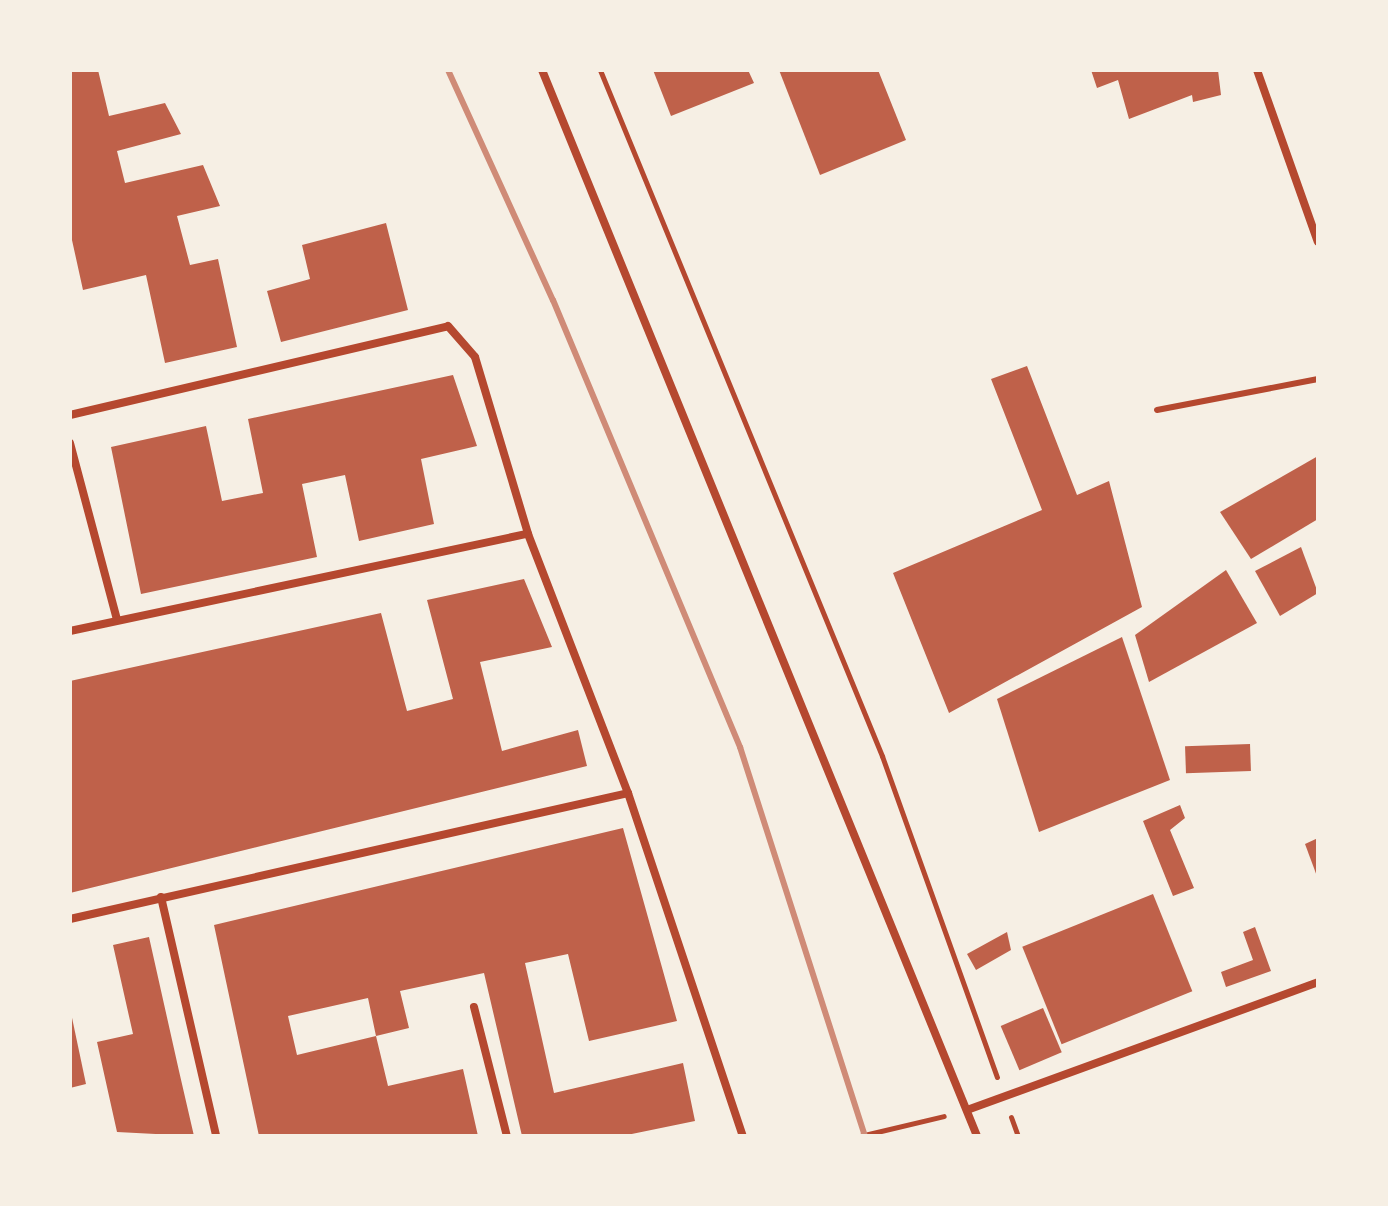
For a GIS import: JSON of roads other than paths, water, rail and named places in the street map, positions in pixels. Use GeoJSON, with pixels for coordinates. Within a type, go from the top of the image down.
{"type":"FeatureCollection","features":[{"type":"Feature","properties":{"kind":"street"},"geometry":{"type":"LineString","coordinates":[[542,70],[977,1136]]}},
{"type":"Feature","properties":{"kind":"street"},"geometry":{"type":"LineString","coordinates":[[1257,70],[1318,242]]}},
{"type":"Feature","properties":{"kind":"street"},"geometry":{"type":"LineString","coordinates":[[70,415],[448,326],[475,357],[528,534],[628,793],[743,1136]]}},
{"type":"Feature","properties":{"kind":"street"},"geometry":{"type":"LineString","coordinates":[[70,443],[117,620]]}},
{"type":"Feature","properties":{"kind":"street"},"geometry":{"type":"LineString","coordinates":[[70,631],[528,534]]}},
{"type":"Feature","properties":{"kind":"street"},"geometry":{"type":"LineString","coordinates":[[70,919],[628,793]]}},
{"type":"Feature","properties":{"kind":"street"},"geometry":{"type":"LineString","coordinates":[[161,897],[216,1136]]}},
{"type":"Feature","properties":{"kind":"street"},"geometry":{"type":"LineString","coordinates":[[967,1110],[1318,982]]}},
{"type":"Feature","properties":{"kind":"street"},"geometry":{"type":"LineString","coordinates":[[474,1007],[507,1136]]}},
{"type":"Feature","properties":{"kind":"lane"},"geometry":{"type":"LineString","coordinates":[[1157,410],[1318,379]]}},
{"type":"Feature","properties":{"kind":"railway"},"geometry":{"type":"LineString","coordinates":[[448,70],[553,300],[740,747],[865,1136]]}}]}
